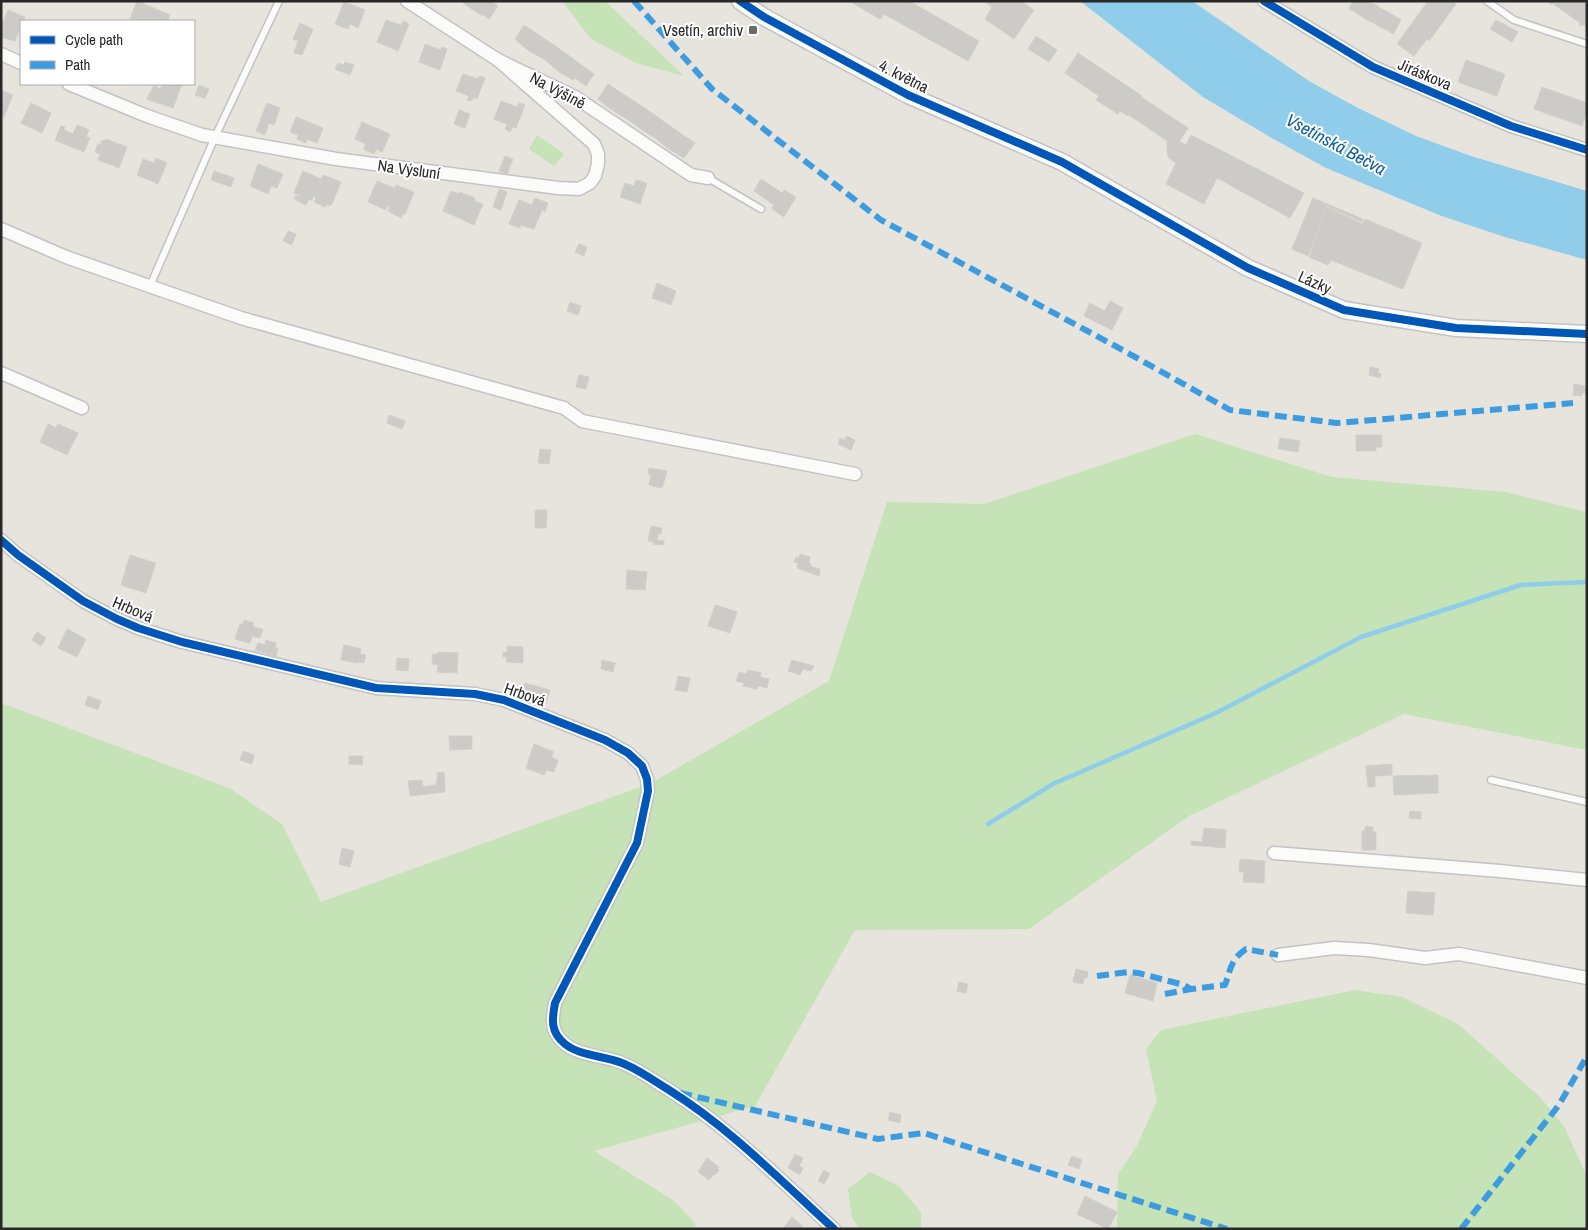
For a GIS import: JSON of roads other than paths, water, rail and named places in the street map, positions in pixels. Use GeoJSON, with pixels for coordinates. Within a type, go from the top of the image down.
{"type":"FeatureCollection","features":[{"type":"Feature","properties":{"kind":"street","name":"Na Výšině"},"geometry":{"type":"LineString","coordinates":[[407,1],[498,60],[575,97],[692,175],[708,178]]}},
{"type":"Feature","properties":{"kind":"street","name":"4. května"},"geometry":{"type":"LineString","coordinates":[[740,1],[764,17],[908,95],[1062,162]]}},
{"type":"Feature","properties":{"kind":"street","name":"Jiráskova"},"geometry":{"type":"LineString","coordinates":[[1264,1],[1373,67],[1511,126],[1587,150]]}},
{"type":"Feature","properties":{"kind":"street"},"geometry":{"type":"LineString","coordinates":[[1,54],[20,63]]}},
{"type":"Feature","properties":{"kind":"street","name":"Na Výsluní"},"geometry":{"type":"LineString","coordinates":[[71,85],[147,116],[202,135],[336,159],[530,185],[579,189],[590,183],[595,176],[598,164],[598,154],[594,144],[498,60]]}},
{"type":"Feature","properties":{"kind":"street","name":"Lázky"},"geometry":{"type":"LineString","coordinates":[[1062,162],[1248,268],[1344,310],[1456,328],[1587,334]]}},
{"type":"Feature","properties":{"kind":"street"},"geometry":{"type":"LineString","coordinates":[[1,229],[66,257],[241,318],[564,408],[582,421],[855,474]]}},
{"type":"Feature","properties":{"kind":"street"},"geometry":{"type":"LineString","coordinates":[[1,373],[82,408]]}},
{"type":"Feature","properties":{"kind":"street","name":"Hrbová"},"geometry":{"type":"LineString","coordinates":[[1,540],[18,555],[83,601],[138,628],[182,642],[376,688],[475,694],[504,700],[605,740],[628,753],[642,766],[647,779],[648,791],[637,843],[554,1003],[552,1021],[556,1034],[565,1044],[577,1050],[624,1063],[670,1090],[722,1127],[834,1229]]}},
{"type":"Feature","properties":{"kind":"street"},"geometry":{"type":"LineString","coordinates":[[1274,853],[1587,880]]}},
{"type":"Feature","properties":{"kind":"street"},"geometry":{"type":"LineString","coordinates":[[1278,955],[1334,948],[1369,950],[1425,958],[1459,954],[1587,978]]}},
{"type":"Feature","properties":{"kind":"lane"},"geometry":{"type":"LineString","coordinates":[[150,286],[215,137],[279,1]]}},
{"type":"Feature","properties":{"kind":"lane"},"geometry":{"type":"LineString","coordinates":[[1487,1],[1514,20],[1587,44]]}},
{"type":"Feature","properties":{"kind":"lane"},"geometry":{"type":"LineString","coordinates":[[708,178],[761,209]]}},
{"type":"Feature","properties":{"kind":"lane"},"geometry":{"type":"LineString","coordinates":[[1491,780],[1587,802]]}},
{"type":"Feature","properties":{"kind":"water","name":"Vsetínská Bečva"},"geometry":{"type":"Polygon","coordinates":[[[1080,1],[1192,1],[1309,81],[1356,107],[1416,136],[1471,156],[1587,191],[1587,260],[1505,237],[1439,215],[1326,168],[1203,97],[1080,1]]]}},
{"type":"Feature","properties":{"kind":"waterway"},"geometry":{"type":"LineString","coordinates":[[988,824],[1053,784],[1216,713],[1361,637],[1521,585],[1587,582]]}},
{"type":"Feature","properties":{"kind":"place","name":"Vsetín, archiv"},"geometry":{"type":"Point","coordinates":[753,30]}}]}
